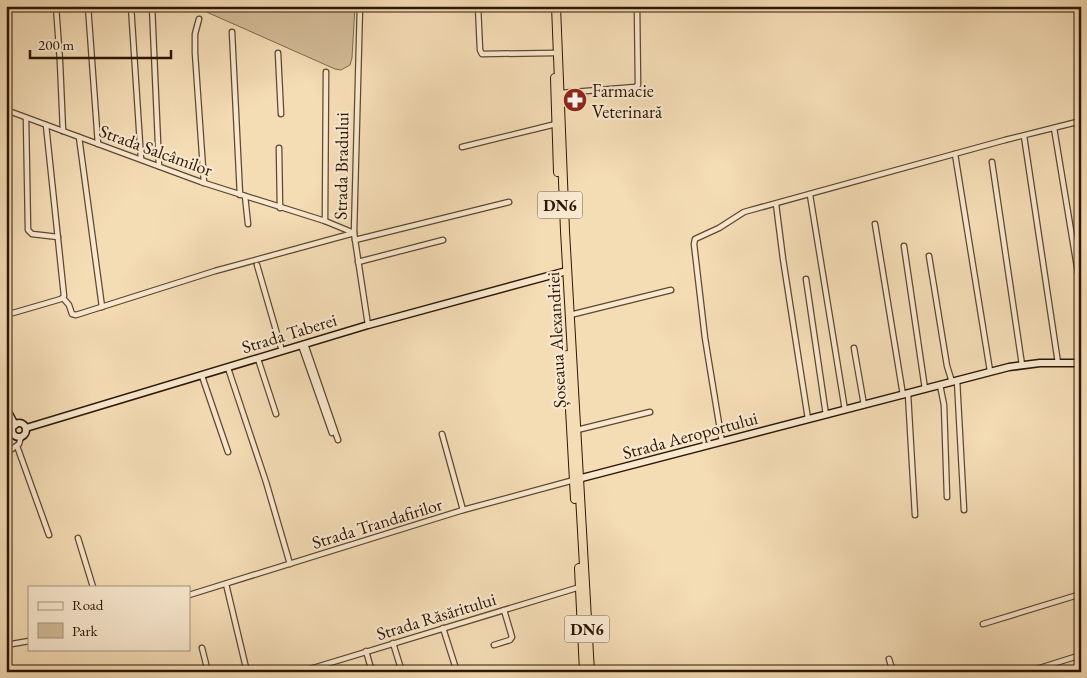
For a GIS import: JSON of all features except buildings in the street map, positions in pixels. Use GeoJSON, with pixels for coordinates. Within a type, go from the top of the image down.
{"type":"FeatureCollection","features":[{"type":"Feature","properties":{"kind":"highway","name":"Șoseaua Alexandriei"},"geometry":{"type":"LineString","coordinates":[[552,6],[563,272],[590,672]]}},
{"type":"Feature","properties":{"kind":"highway","name":"Șoseaua Alexandriei"},"geometry":{"type":"LineString","coordinates":[[556,6],[577,430],[576,479],[584,672]]}},
{"type":"Feature","properties":{"kind":"street"},"geometry":{"type":"LineString","coordinates":[[56,6],[63,131]]}},
{"type":"Feature","properties":{"kind":"street"},"geometry":{"type":"LineString","coordinates":[[88,6],[98,144]]}},
{"type":"Feature","properties":{"kind":"street"},"geometry":{"type":"LineString","coordinates":[[131,6],[141,159]]}},
{"type":"Feature","properties":{"kind":"street"},"geometry":{"type":"LineString","coordinates":[[152,6],[159,166]]}},
{"type":"Feature","properties":{"kind":"street","name":"Strada Bradului"},"geometry":{"type":"LineString","coordinates":[[360,6],[354,233],[368,325]]}},
{"type":"Feature","properties":{"kind":"street"},"geometry":{"type":"LineString","coordinates":[[478,6],[480,50],[482,54],[554,53]]}},
{"type":"Feature","properties":{"kind":"street"},"geometry":{"type":"LineString","coordinates":[[561,93],[634,88],[638,85],[636,6]]}},
{"type":"Feature","properties":{"kind":"street"},"geometry":{"type":"LineString","coordinates":[[199,19],[195,34],[195,53],[204,182]]}},
{"type":"Feature","properties":{"kind":"street","name":"Strada Salcâmilor"},"geometry":{"type":"LineString","coordinates":[[232,32],[242,196]]}},
{"type":"Feature","properties":{"kind":"street"},"geometry":{"type":"LineString","coordinates":[[278,53],[281,114]]}},
{"type":"Feature","properties":{"kind":"street"},"geometry":{"type":"LineString","coordinates":[[325,221],[326,72]]}},
{"type":"Feature","properties":{"kind":"street","name":"Strada Salcâmilor"},"geometry":{"type":"LineString","coordinates":[[6,110],[242,196],[325,221],[354,233]]}},
{"type":"Feature","properties":{"kind":"street"},"geometry":{"type":"LineString","coordinates":[[26,118],[28,230],[32,234],[58,237]]}},
{"type":"Feature","properties":{"kind":"street"},"geometry":{"type":"LineString","coordinates":[[722,442],[694,241],[697,237],[719,228],[744,212],[955,154],[1081,122]]}},
{"type":"Feature","properties":{"kind":"street"},"geometry":{"type":"LineString","coordinates":[[462,147],[556,124]]}},
{"type":"Feature","properties":{"kind":"street"},"geometry":{"type":"LineString","coordinates":[[46,125],[65,294],[63,298]]}},
{"type":"Feature","properties":{"kind":"street"},"geometry":{"type":"LineString","coordinates":[[1054,128],[1081,292]]}},
{"type":"Feature","properties":{"kind":"street"},"geometry":{"type":"LineString","coordinates":[[1024,136],[1058,363]]}},
{"type":"Feature","properties":{"kind":"street"},"geometry":{"type":"LineString","coordinates":[[79,137],[102,307]]}},
{"type":"Feature","properties":{"kind":"street"},"geometry":{"type":"LineString","coordinates":[[279,148],[280,208]]}},
{"type":"Feature","properties":{"kind":"street"},"geometry":{"type":"LineString","coordinates":[[955,154],[990,372]]}},
{"type":"Feature","properties":{"kind":"street"},"geometry":{"type":"LineString","coordinates":[[992,162],[1022,365]]}},
{"type":"Feature","properties":{"kind":"street"},"geometry":{"type":"LineString","coordinates":[[810,194],[845,410]]}},
{"type":"Feature","properties":{"kind":"street"},"geometry":{"type":"LineString","coordinates":[[242,196],[248,224]]}},
{"type":"Feature","properties":{"kind":"street"},"geometry":{"type":"LineString","coordinates":[[355,240],[509,202]]}},
{"type":"Feature","properties":{"kind":"street"},"geometry":{"type":"LineString","coordinates":[[776,204],[784,269],[808,419]]}},
{"type":"Feature","properties":{"kind":"street"},"geometry":{"type":"LineString","coordinates":[[875,224],[906,394],[916,514]]}},
{"type":"Feature","properties":{"kind":"street"},"geometry":{"type":"LineString","coordinates":[[63,298],[74,315],[215,271],[354,233]]}},
{"type":"Feature","properties":{"kind":"street"},"geometry":{"type":"LineString","coordinates":[[358,262],[443,240]]}},
{"type":"Feature","properties":{"kind":"street"},"geometry":{"type":"LineString","coordinates":[[904,246],[925,389]]}},
{"type":"Feature","properties":{"kind":"street"},"geometry":{"type":"LineString","coordinates":[[929,256],[947,366],[955,381],[964,510]]}},
{"type":"Feature","properties":{"kind":"street"},"geometry":{"type":"LineString","coordinates":[[257,265],[282,351]]}},
{"type":"Feature","properties":{"kind":"street","name":"Strada Taberei"},"geometry":{"type":"LineString","coordinates":[[26,428],[368,325],[563,272]]}},
{"type":"Feature","properties":{"kind":"street"},"geometry":{"type":"LineString","coordinates":[[806,279],[826,415]]}},
{"type":"Feature","properties":{"kind":"street"},"geometry":{"type":"LineString","coordinates":[[570,315],[672,290]]}},
{"type":"Feature","properties":{"kind":"street"},"geometry":{"type":"LineString","coordinates":[[6,316],[63,298]]}},
{"type":"Feature","properties":{"kind":"street"},"geometry":{"type":"LineString","coordinates":[[303,344],[332,434]]}},
{"type":"Feature","properties":{"kind":"street"},"geometry":{"type":"LineString","coordinates":[[303,344],[338,440]]}},
{"type":"Feature","properties":{"kind":"street"},"geometry":{"type":"LineString","coordinates":[[854,348],[864,405]]}},
{"type":"Feature","properties":{"kind":"street"},"geometry":{"type":"LineString","coordinates":[[258,359],[276,414]]}},
{"type":"Feature","properties":{"kind":"street","name":"Strada Aeroportului"},"geometry":{"type":"LineString","coordinates":[[576,479],[990,372],[1022,365],[1081,363]]}},
{"type":"Feature","properties":{"kind":"street"},"geometry":{"type":"LineString","coordinates":[[228,368],[266,482],[290,564]]}},
{"type":"Feature","properties":{"kind":"street"},"geometry":{"type":"LineString","coordinates":[[202,376],[228,452]]}},
{"type":"Feature","properties":{"kind":"street"},"geometry":{"type":"LineString","coordinates":[[940,385],[944,404],[947,497]]}},
{"type":"Feature","properties":{"kind":"street"},"geometry":{"type":"LineString","coordinates":[[6,408],[15,425]]}},
{"type":"Feature","properties":{"kind":"street"},"geometry":{"type":"LineString","coordinates":[[577,430],[650,412]]}},
{"type":"Feature","properties":{"kind":"street"},"geometry":{"type":"LineString","coordinates":[[6,453],[17,446],[21,437],[26,434],[26,428],[20,423],[15,425],[12,430],[14,434],[21,437]]}},
{"type":"Feature","properties":{"kind":"street"},"geometry":{"type":"LineString","coordinates":[[442,434],[463,510]]}},
{"type":"Feature","properties":{"kind":"street"},"geometry":{"type":"LineString","coordinates":[[17,446],[48,535]]}},
{"type":"Feature","properties":{"kind":"street","name":"Strada Trandafirilor"},"geometry":{"type":"LineString","coordinates":[[190,595],[463,510],[576,479]]}},
{"type":"Feature","properties":{"kind":"street"},"geometry":{"type":"LineString","coordinates":[[78,538],[93,586]]}},
{"type":"Feature","properties":{"kind":"street"},"geometry":{"type":"LineString","coordinates":[[226,584],[247,672]]}},
{"type":"Feature","properties":{"kind":"street","name":"Strada Răsăritului"},"geometry":{"type":"LineString","coordinates":[[300,672],[580,587]]}},
{"type":"Feature","properties":{"kind":"street"},"geometry":{"type":"LineString","coordinates":[[983,624],[1081,594]]}},
{"type":"Feature","properties":{"kind":"street"},"geometry":{"type":"LineString","coordinates":[[494,645],[510,640],[512,637],[504,610]]}},
{"type":"Feature","properties":{"kind":"street"},"geometry":{"type":"LineString","coordinates":[[443,628],[457,672]]}},
{"type":"Feature","properties":{"kind":"street"},"geometry":{"type":"LineString","coordinates":[[6,636],[8,645],[28,641]]}},
{"type":"Feature","properties":{"kind":"street"},"geometry":{"type":"LineString","coordinates":[[393,643],[402,672]]}},
{"type":"Feature","properties":{"kind":"street"},"geometry":{"type":"LineString","coordinates":[[202,648],[208,672]]}},
{"type":"Feature","properties":{"kind":"street"},"geometry":{"type":"LineString","coordinates":[[366,651],[372,672]]}},
{"type":"Feature","properties":{"kind":"street"},"geometry":{"type":"LineString","coordinates":[[1027,672],[1081,655]]}},
{"type":"Feature","properties":{"kind":"street"},"geometry":{"type":"LineString","coordinates":[[889,659],[893,672]]}},
{"type":"Feature","properties":{"kind":"street"},"geometry":{"type":"LineString","coordinates":[[320,665],[322,672]]}},
{"type":"Feature","properties":{"kind":"green space"},"geometry":{"type":"Polygon","coordinates":[[[193,6],[355,6],[350,65],[341,70],[335,69],[193,6]]]}},
{"type":"Feature","properties":{"kind":"place","name":"Farmacie Veterinară"},"geometry":{"type":"Point","coordinates":[575,100]}}]}
